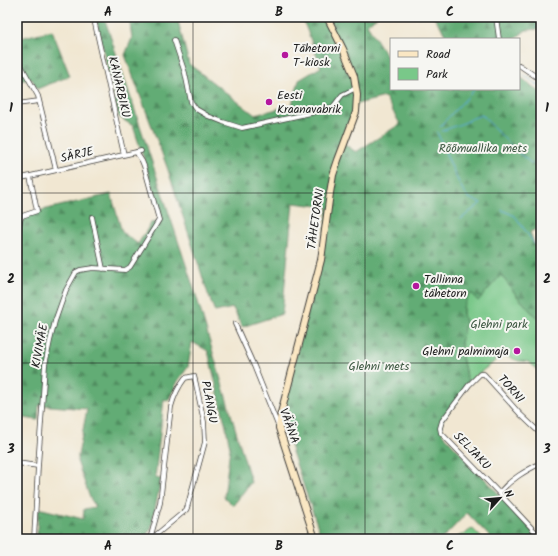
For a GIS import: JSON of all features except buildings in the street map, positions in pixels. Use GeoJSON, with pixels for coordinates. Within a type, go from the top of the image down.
{"type":"FeatureCollection","features":[{"type":"Feature","properties":{"kind":"street","name":"TÄHETORNI"},"geometry":{"type":"LineString","coordinates":[[279,428],[281,413],[321,260],[333,175],[356,112],[357,95],[350,66],[327,17]]}},
{"type":"Feature","properties":{"kind":"street"},"geometry":{"type":"LineString","coordinates":[[496,17],[499,38]]}},
{"type":"Feature","properties":{"kind":"street","name":"KANARBIKU"},"geometry":{"type":"LineString","coordinates":[[95,24],[124,155]]}},
{"type":"Feature","properties":{"kind":"street"},"geometry":{"type":"LineString","coordinates":[[174,40],[185,73],[191,102],[196,109],[222,122],[242,128],[333,107],[342,95],[356,88]]}},
{"type":"Feature","properties":{"kind":"street"},"geometry":{"type":"LineString","coordinates":[[17,58],[38,96],[56,170]]}},
{"type":"Feature","properties":{"kind":"street"},"geometry":{"type":"LineString","coordinates":[[520,66],[541,80]]}},
{"type":"Feature","properties":{"kind":"street"},"geometry":{"type":"LineString","coordinates":[[17,104],[40,102]]}},
{"type":"Feature","properties":{"kind":"street","name":"SÄRJE"},"geometry":{"type":"LineString","coordinates":[[17,179],[141,151]]}},
{"type":"Feature","properties":{"kind":"street","name":"KIVIMÄE"},"geometry":{"type":"LineString","coordinates":[[34,539],[45,365],[55,320],[66,290],[76,272],[80,270],[93,268],[125,270],[130,267],[159,220],[144,166],[136,152]]}},
{"type":"Feature","properties":{"kind":"street"},"geometry":{"type":"LineString","coordinates":[[17,240],[22,216],[37,211],[30,176]]}},
{"type":"Feature","properties":{"kind":"street"},"geometry":{"type":"LineString","coordinates":[[92,217],[104,269]]}},
{"type":"Feature","properties":{"kind":"street","name":"VÄÄNA"},"geometry":{"type":"LineString","coordinates":[[235,324],[279,428],[315,539]]}},
{"type":"Feature","properties":{"kind":"street","name":"SELJAKU"},"geometry":{"type":"LineString","coordinates":[[484,374],[480,374],[469,385],[442,421],[440,428],[442,433],[541,538]]}},
{"type":"Feature","properties":{"kind":"street","name":"TORNI"},"geometry":{"type":"LineString","coordinates":[[484,374],[520,414],[541,434]]}},
{"type":"Feature","properties":{"kind":"street","name":"PLANGU"},"geometry":{"type":"LineString","coordinates":[[194,376],[204,422],[204,447],[186,510],[150,539],[160,504],[171,407],[174,396],[181,383],[185,378],[194,376]]}},
{"type":"Feature","properties":{"kind":"street"},"geometry":{"type":"LineString","coordinates":[[17,463],[38,466]]}},
{"type":"Feature","properties":{"kind":"street"},"geometry":{"type":"LineString","coordinates":[[500,493],[522,473],[541,463]]}},
{"type":"Feature","properties":{"kind":"green space"},"geometry":{"type":"Polygon","coordinates":[[[93,17],[104,17],[196,295],[251,482],[233,506],[224,497],[230,448],[226,427],[208,351],[192,342],[188,367],[178,381],[168,401],[164,399],[155,478],[161,479],[151,529],[143,539],[37,539],[38,508],[83,519],[84,509],[95,507],[90,498],[77,461],[87,409],[39,405],[38,420],[17,417],[17,216],[111,194],[122,232],[138,244],[151,223],[162,220],[133,126],[119,117],[97,23],[93,17]]]}},
{"type":"Feature","properties":{"kind":"green space","name":"Glehni mets"},"geometry":{"type":"Polygon","coordinates":[[[129,17],[177,17],[189,64],[255,115],[292,105],[299,80],[321,67],[302,17],[377,17],[367,24],[387,57],[390,58],[390,90],[520,90],[520,77],[541,93],[541,227],[530,232],[535,246],[541,252],[541,314],[536,317],[501,275],[478,301],[473,294],[470,294],[463,307],[465,322],[461,343],[462,358],[468,383],[442,421],[442,433],[541,539],[492,539],[467,513],[442,539],[322,539],[292,452],[281,413],[321,260],[328,207],[293,203],[282,314],[242,327],[233,308],[215,312],[167,167],[125,55],[132,38],[129,17]],[[385,97],[357,104],[344,144],[356,152],[400,124],[385,97]]]}},
{"type":"Feature","properties":{"kind":"green space"},"geometry":{"type":"Polygon","coordinates":[[[433,17],[541,17],[541,29],[526,30],[516,38],[446,38],[440,25],[433,17]]]}},
{"type":"Feature","properties":{"kind":"green space"},"geometry":{"type":"Polygon","coordinates":[[[52,30],[70,76],[37,89],[32,79],[17,81],[17,39],[52,30]]]}},
{"type":"Feature","properties":{"kind":"green space","name":"Glehni park"},"geometry":{"type":"Polygon","coordinates":[[[501,274],[517,296],[536,317],[541,314],[541,373],[529,362],[519,361],[503,355],[476,375],[468,383],[462,358],[461,343],[465,322],[463,307],[470,293],[473,294],[501,274]]]}},
{"type":"Feature","properties":{"kind":"green space"},"geometry":{"type":"Polygon","coordinates":[[[472,528],[483,539],[454,539],[464,535],[472,528]]]}},
{"type":"Feature","properties":{"kind":"waterway"},"geometry":{"type":"LineString","coordinates":[[536,27],[541,25]]}},
{"type":"Feature","properties":{"kind":"waterway"},"geometry":{"type":"LineString","coordinates":[[520,73],[541,87]]}},
{"type":"Feature","properties":{"kind":"waterway"},"geometry":{"type":"LineString","coordinates":[[440,127],[474,90]]}},
{"type":"Feature","properties":{"kind":"waterway"},"geometry":{"type":"LineString","coordinates":[[442,131],[482,115],[514,149],[532,164]]}},
{"type":"Feature","properties":{"kind":"waterway"},"geometry":{"type":"LineString","coordinates":[[438,132],[465,194],[469,198],[481,203],[461,219]]}},
{"type":"Feature","properties":{"kind":"waterway"},"geometry":{"type":"LineString","coordinates":[[537,168],[541,170]]}},
{"type":"Feature","properties":{"kind":"waterway"},"geometry":{"type":"LineString","coordinates":[[502,210],[515,216],[541,253]]}},
{"type":"Feature","properties":{"kind":"place","name":"Tähetorni T-kiosk"},"geometry":{"type":"Point","coordinates":[285,55]}},
{"type":"Feature","properties":{"kind":"place","name":"Eesti Kraanavabrik"},"geometry":{"type":"Point","coordinates":[269,102]}},
{"type":"Feature","properties":{"kind":"place","name":"Tallinna tähetorn"},"geometry":{"type":"Point","coordinates":[416,286]}},
{"type":"Feature","properties":{"kind":"place","name":"Glehni palmimaja"},"geometry":{"type":"Point","coordinates":[517,351]}},
{"type":"Feature","properties":{"kind":"park label","name":"Rõõmuallika mets"},"geometry":{"type":"Point","coordinates":[483,148]}}]}
